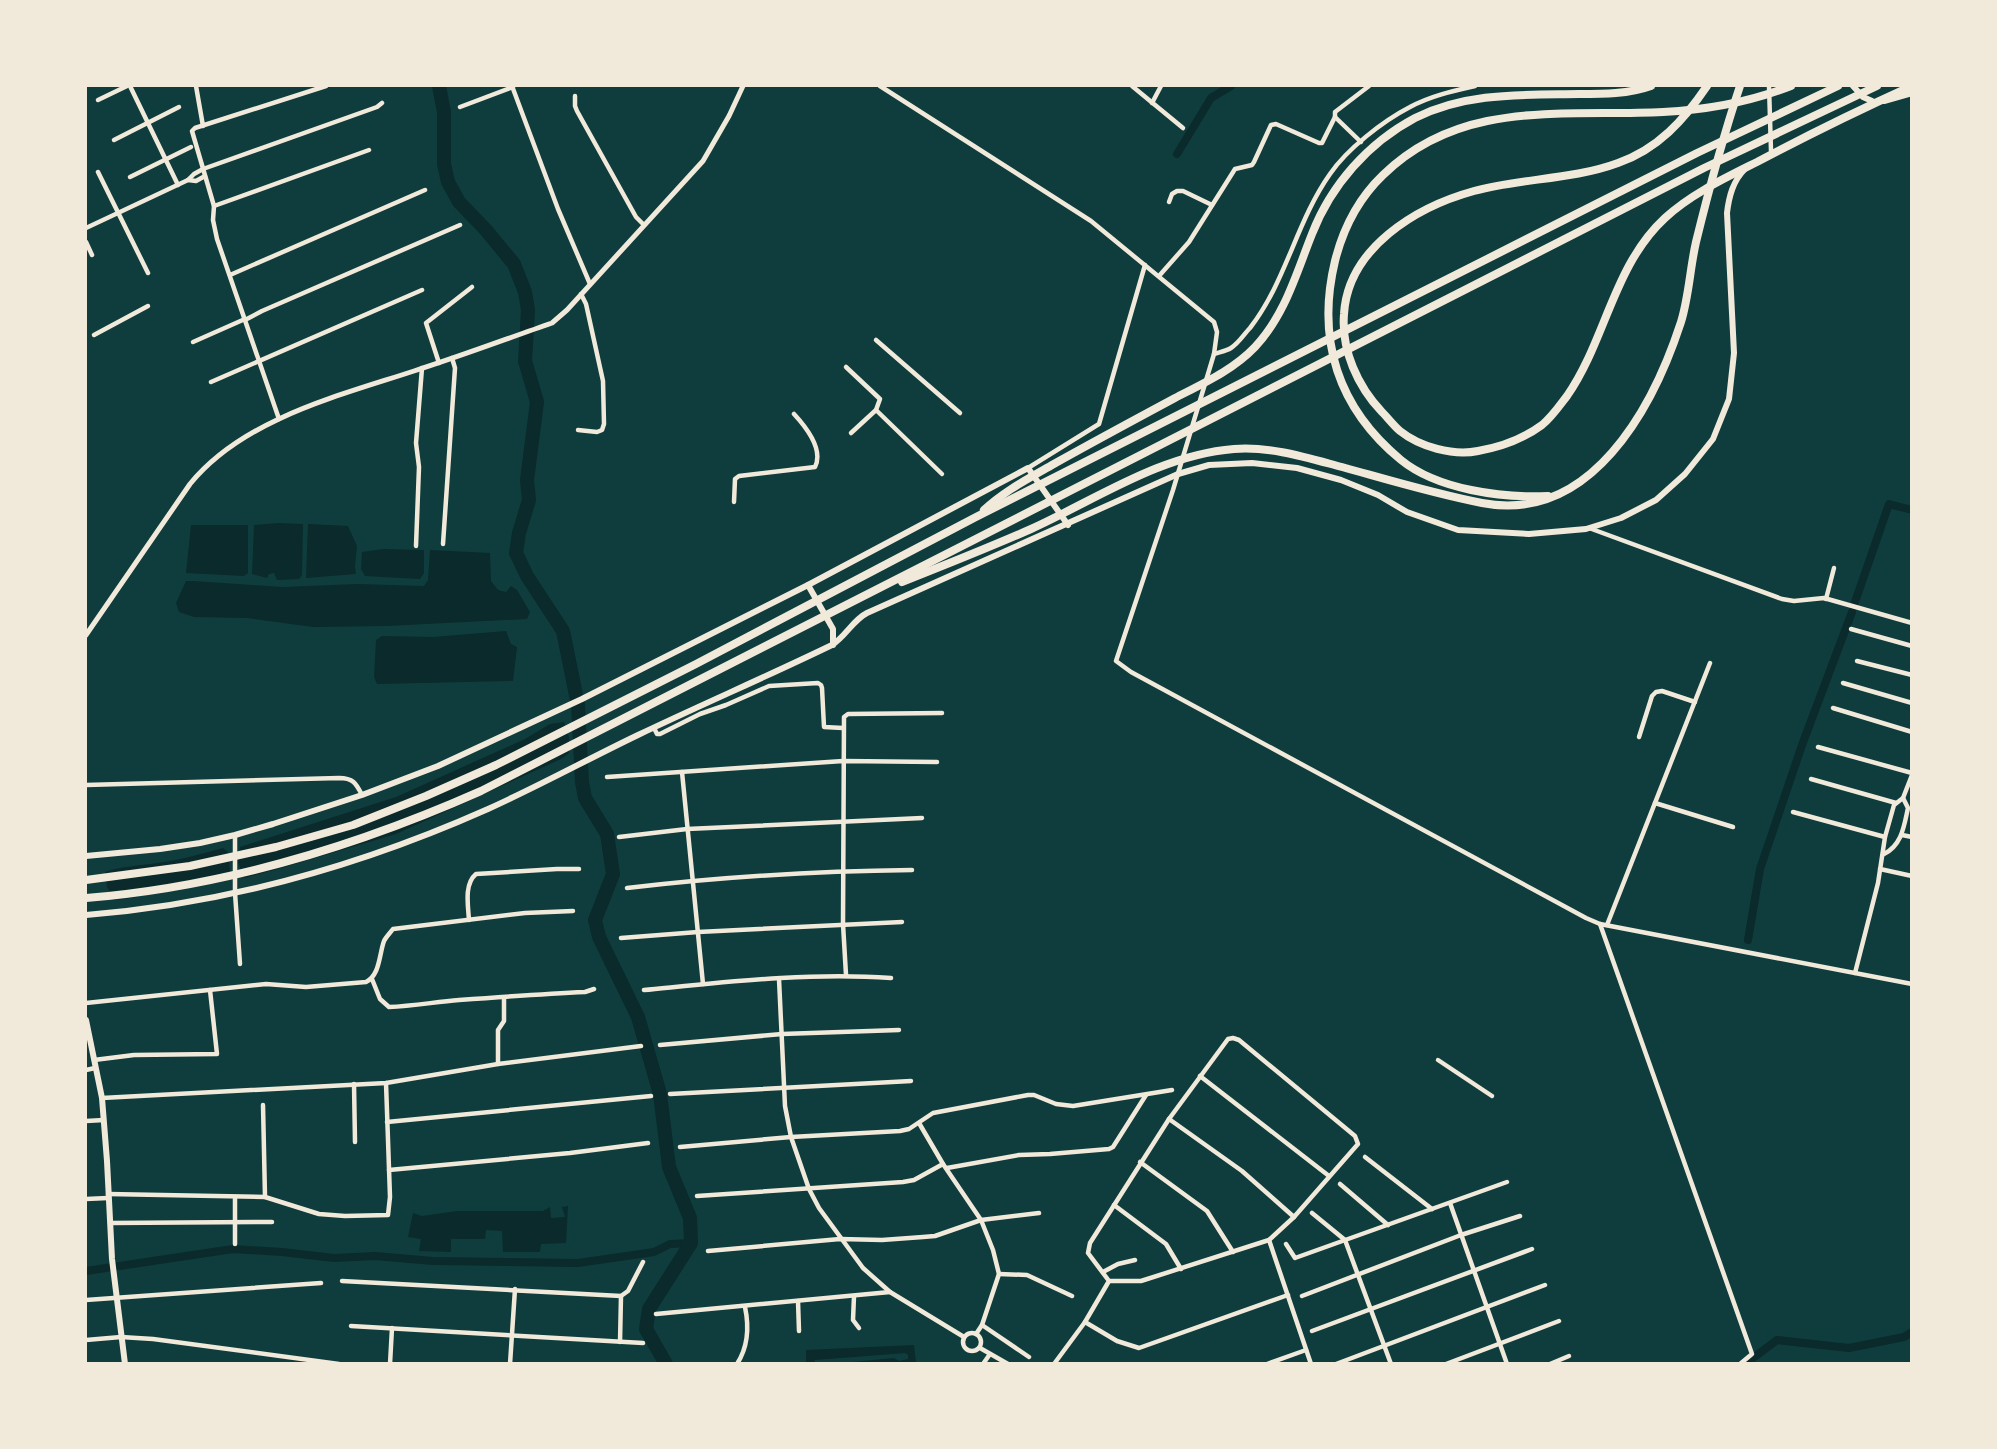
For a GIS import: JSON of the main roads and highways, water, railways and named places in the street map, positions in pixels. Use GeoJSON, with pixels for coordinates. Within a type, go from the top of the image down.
{"type":"FeatureCollection","features":[{"type":"Feature","properties":{"kind":"highway"},"geometry":{"type":"LineString","coordinates":[[976,517],[1012,488],[1096,440],[1218,376],[1254,348],[1280,314],[1313,231],[1346,176],[1376,144],[1416,118],[1468,99],[1499,96],[1602,94],[1651,86]]}},
{"type":"Feature","properties":{"kind":"highway"},"geometry":{"type":"LineString","coordinates":[[1707,86],[1678,124],[1663,138],[1618,164],[1589,172],[1473,191],[1431,207],[1393,229],[1378,243],[1360,265],[1348,290],[1344,315],[1346,344],[1353,368],[1366,392],[1401,432],[1440,449],[1472,452],[1496,448],[1520,439],[1544,424],[1576,382],[1630,261],[1665,218],[1724,179],[1911,86]]}},
{"type":"Feature","properties":{"kind":"highway"},"geometry":{"type":"LineString","coordinates":[[855,601],[1031,528],[1152,470],[1178,459],[1205,452],[1239,448],[1272,451],[1495,506],[1524,505],[1556,495],[1598,469],[1615,450],[1640,413],[1662,372],[1682,318],[1695,245],[1727,123],[1740,86]]}},
{"type":"Feature","properties":{"kind":"highway"},"geometry":{"type":"LineString","coordinates":[[1556,495],[1508,496],[1461,488],[1433,478],[1402,461],[1374,434],[1355,408],[1339,376],[1331,351],[1327,326],[1332,275],[1339,246],[1352,215],[1382,176],[1424,144],[1444,134],[1480,122],[1518,115],[1696,110],[1745,101],[1791,86]]}},
{"type":"Feature","properties":{"kind":"highway"},"geometry":{"type":"LineString","coordinates":[[86,880],[190,866],[276,847],[352,825],[496,765],[655,685],[976,517],[1697,153],[1838,86]]}},
{"type":"Feature","properties":{"kind":"highway"},"geometry":{"type":"LineString","coordinates":[[86,898],[194,883],[284,862],[362,838],[439,810],[482,791],[1704,168],[1876,86]]}},
{"type":"Feature","properties":{"kind":"main road"},"geometry":{"type":"LineString","coordinates":[[1852,86],[1863,97],[1872,101],[1883,101],[1911,93]]}},
{"type":"Feature","properties":{"kind":"main road"},"geometry":{"type":"LineString","coordinates":[[86,915],[174,905],[236,893],[323,871],[371,855],[486,810],[654,728],[698,711],[832,645],[845,635],[862,615],[1178,474],[1209,465],[1252,463],[1297,468],[1341,480],[1378,495],[1407,512],[1458,530],[1529,534],[1589,528],[1621,518],[1656,500],[1685,474],[1713,439],[1729,399],[1734,352],[1726,213],[1735,181],[1753,163],[1791,140],[1872,101]]}},
{"type":"Feature","properties":{"kind":"main road"},"geometry":{"type":"LineString","coordinates":[[86,856],[170,847],[235,835],[362,795],[438,766],[572,704],[808,585],[1028,468],[1068,525]]}},
{"type":"Feature","properties":{"kind":"main road"},"geometry":{"type":"LineString","coordinates":[[808,585],[833,629],[832,645]]}},
{"type":"Feature","properties":{"kind":"main road"},"geometry":{"type":"LineString","coordinates":[[86,1020],[88,1043],[102,1098],[112,1259],[125,1364]]}},
{"type":"Feature","properties":{"kind":"water"},"geometry":{"type":"Polygon","coordinates":[[[303,524],[302,575],[299,579],[277,580],[274,573],[269,574],[267,578],[252,574],[254,525],[303,524]]]}},
{"type":"Feature","properties":{"kind":"water"},"geometry":{"type":"Polygon","coordinates":[[[308,524],[348,526],[357,546],[356,574],[306,578],[308,524]]]}},
{"type":"Feature","properties":{"kind":"water"},"geometry":{"type":"Polygon","coordinates":[[[191,525],[248,525],[248,573],[244,576],[186,573],[191,525]]]}},
{"type":"Feature","properties":{"kind":"water"},"geometry":{"type":"Polygon","coordinates":[[[383,549],[424,550],[424,573],[420,579],[365,576],[361,569],[362,552],[383,549]]]}},
{"type":"Feature","properties":{"kind":"water"},"geometry":{"type":"Polygon","coordinates":[[[430,550],[490,553],[491,581],[498,590],[506,592],[511,586],[517,590],[530,612],[527,619],[313,627],[247,618],[194,617],[179,612],[176,603],[186,581],[283,587],[357,584],[424,586],[428,580],[430,550]]]}},
{"type":"Feature","properties":{"kind":"water"},"geometry":{"type":"Polygon","coordinates":[[[506,631],[511,644],[517,647],[513,681],[377,684],[374,677],[376,640],[382,636],[433,637],[506,631]]]}},
{"type":"Feature","properties":{"kind":"water"},"geometry":{"type":"Polygon","coordinates":[[[564,722],[569,737],[569,753],[561,759],[396,834],[244,878],[238,862],[240,847],[396,797],[525,739],[550,724],[564,722]]]}},
{"type":"Feature","properties":{"kind":"water"},"geometry":{"type":"Polygon","coordinates":[[[223,848],[228,852],[231,879],[114,900],[107,887],[105,872],[190,857],[223,848]]]}},
{"type":"Feature","properties":{"kind":"water"},"geometry":{"type":"Polygon","coordinates":[[[568,1206],[566,1243],[541,1244],[540,1252],[503,1252],[502,1231],[486,1230],[485,1239],[451,1239],[451,1252],[419,1251],[421,1239],[408,1237],[413,1213],[422,1216],[457,1211],[543,1211],[550,1207],[551,1218],[565,1217],[562,1207],[568,1206]]]}},
{"type":"Feature","properties":{"kind":"water"},"geometry":{"type":"Polygon","coordinates":[[[914,1345],[916,1363],[843,1363],[894,1358],[899,1361],[908,1359],[905,1353],[815,1360],[814,1363],[806,1363],[806,1350],[914,1345]]]}},
{"type":"Feature","properties":{"kind":"waterway"},"geometry":{"type":"LineString","coordinates":[[439,86],[444,112],[444,164],[448,182],[459,202],[514,264],[525,292],[528,310],[525,361],[537,402],[527,480],[529,500],[519,533],[516,553],[527,576],[563,631],[578,705],[585,798],[607,834],[613,874],[595,920],[599,937],[638,1017],[660,1094],[669,1167],[690,1218],[691,1243],[649,1309],[646,1329],[666,1364]]}},
{"type":"Feature","properties":{"kind":"waterway"},"geometry":{"type":"LineString","coordinates":[[1177,154],[1211,98],[1231,86]]}},
{"type":"Feature","properties":{"kind":"waterway"},"geometry":{"type":"LineString","coordinates":[[1855,602],[1889,504],[1912,510]]}},
{"type":"Feature","properties":{"kind":"waterway"},"geometry":{"type":"LineString","coordinates":[[1748,940],[1760,869],[1802,745],[1852,612]]}},
{"type":"Feature","properties":{"kind":"waterway"},"geometry":{"type":"LineString","coordinates":[[86,1271],[233,1249],[334,1258],[375,1256],[433,1261],[578,1263],[654,1252],[670,1244],[691,1243]]}},
{"type":"Feature","properties":{"kind":"waterway"},"geometry":{"type":"LineString","coordinates":[[1745,1364],[1777,1340],[1849,1348],[1904,1337],[1912,1332]]}}]}
